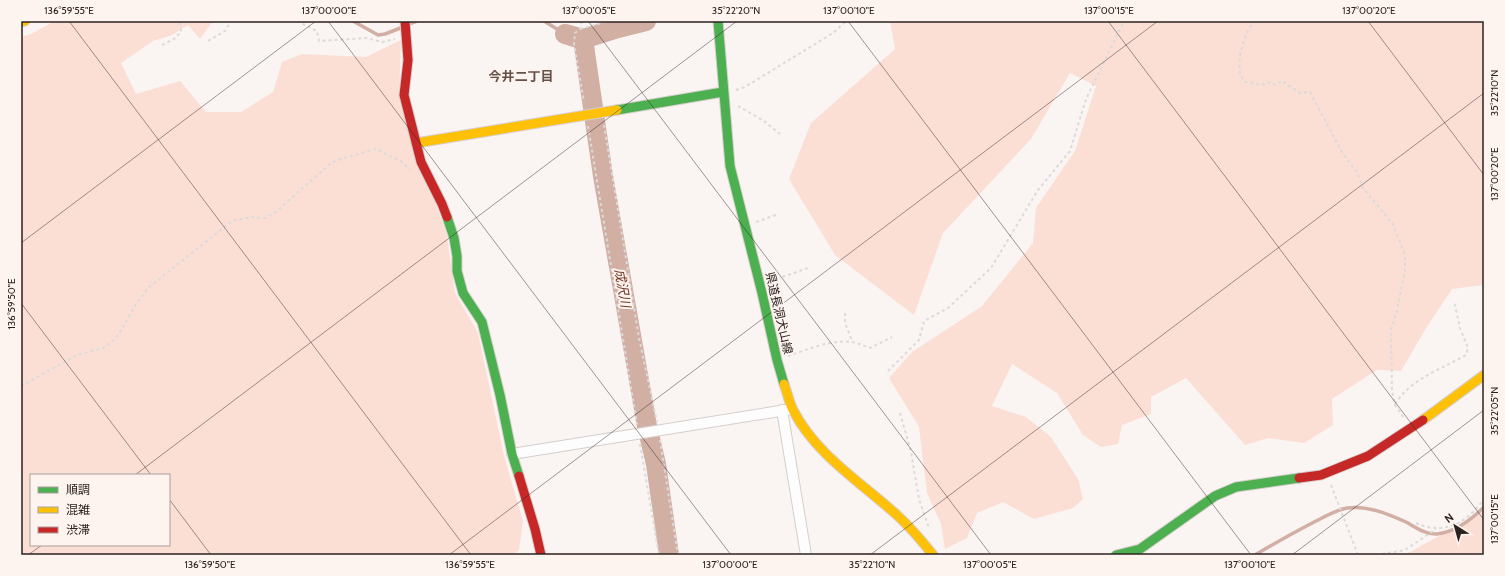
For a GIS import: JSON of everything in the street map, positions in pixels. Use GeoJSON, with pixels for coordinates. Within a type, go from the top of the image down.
{"type":"FeatureCollection","features":[{"type":"Feature","properties":{"kind":"street"},"geometry":{"type":"LineString","coordinates":[[21,22],[25,21]]}},
{"type":"Feature","properties":{"kind":"street","name":"県道長洞犬山線"},"geometry":{"type":"LineString","coordinates":[[718,21],[730,166],[778,360],[787,409],[796,416],[818,445],[913,531],[932,555]]}},
{"type":"Feature","properties":{"kind":"street"},"geometry":{"type":"LineString","coordinates":[[405,22],[408,35],[408,60],[404,95],[416,143],[421,162],[442,204],[454,238],[457,256],[457,271],[463,293],[482,322],[500,395],[512,454],[535,529],[541,555]]}},
{"type":"Feature","properties":{"kind":"street"},"geometry":{"type":"LineString","coordinates":[[416,143],[723,92]]}},
{"type":"Feature","properties":{"kind":"street"},"geometry":{"type":"LineString","coordinates":[[1116,555],[1140,549],[1215,496],[1236,487],[1326,474],[1368,456],[1411,428],[1484,375]]}},
{"type":"Feature","properties":{"kind":"street"},"geometry":{"type":"LineString","coordinates":[[512,454],[787,409],[806,555]]}},
{"type":"Feature","properties":{"kind":"path"},"geometry":{"type":"LineString","coordinates":[[162,45],[174,39],[181,32],[180,21]]}},
{"type":"Feature","properties":{"kind":"path"},"geometry":{"type":"LineString","coordinates":[[208,41],[226,32],[231,21]]}},
{"type":"Feature","properties":{"kind":"path"},"geometry":{"type":"LineString","coordinates":[[297,21],[317,31],[319,41],[367,38],[382,42],[408,35]]}},
{"type":"Feature","properties":{"kind":"path"},"geometry":{"type":"LineString","coordinates":[[580,29],[582,21]]}},
{"type":"Feature","properties":{"kind":"path"},"geometry":{"type":"LineString","coordinates":[[609,21],[580,29],[575,33],[574,44],[595,113],[657,430],[678,555]]}},
{"type":"Feature","properties":{"kind":"path"},"geometry":{"type":"LineString","coordinates":[[723,92],[746,87],[833,33],[846,21]]}},
{"type":"Feature","properties":{"kind":"path"},"geometry":{"type":"LineString","coordinates":[[888,371],[919,340],[924,321],[948,308],[991,268],[1038,190],[1070,151],[1086,99],[1124,21]]}},
{"type":"Feature","properties":{"kind":"path"},"geometry":{"type":"LineString","coordinates":[[1256,21],[1244,37],[1241,52],[1240,73],[1245,82],[1261,85],[1271,82],[1275,85],[1282,80],[1300,93],[1310,92],[1343,154],[1358,174],[1363,188],[1393,224],[1402,246],[1406,271],[1391,330],[1392,391],[1395,405],[1411,428]]}},
{"type":"Feature","properties":{"kind":"path"},"geometry":{"type":"LineString","coordinates":[[724,104],[735,104],[764,121],[780,134]]}},
{"type":"Feature","properties":{"kind":"path"},"geometry":{"type":"LineString","coordinates":[[595,113],[658,555]]}},
{"type":"Feature","properties":{"kind":"path"},"geometry":{"type":"LineString","coordinates":[[21,386],[77,355],[103,348],[112,342],[119,334],[136,304],[148,288],[232,221],[251,217],[265,218],[276,212],[332,163],[341,158],[376,149],[402,162],[412,172]]}},
{"type":"Feature","properties":{"kind":"path"},"geometry":{"type":"LineString","coordinates":[[745,226],[776,215]]}},
{"type":"Feature","properties":{"kind":"path"},"geometry":{"type":"LineString","coordinates":[[760,284],[808,268]]}},
{"type":"Feature","properties":{"kind":"path"},"geometry":{"type":"LineString","coordinates":[[1395,405],[1402,395],[1417,380],[1466,355],[1468,348],[1460,328],[1454,301]]}},
{"type":"Feature","properties":{"kind":"path"},"geometry":{"type":"LineString","coordinates":[[846,313],[844,317],[845,323],[853,343]]}},
{"type":"Feature","properties":{"kind":"path"},"geometry":{"type":"LineString","coordinates":[[778,360],[816,347],[838,342],[853,343],[870,348],[892,337]]}},
{"type":"Feature","properties":{"kind":"path"},"geometry":{"type":"LineString","coordinates":[[900,413],[911,452],[919,499],[929,529]]}},
{"type":"Feature","properties":{"kind":"path"},"geometry":{"type":"LineString","coordinates":[[1326,474],[1358,555]]}},
{"type":"Feature","properties":{"kind":"path"},"geometry":{"type":"LineString","coordinates":[[1376,555],[1405,550],[1436,530],[1459,522],[1472,514],[1484,500]]}},
{"type":"Feature","properties":{"kind":"path"},"geometry":{"type":"LineString","coordinates":[[1416,523],[1436,530]]}},
{"type":"Feature","properties":{"kind":"shaded area"},"geometry":{"type":"Polygon","coordinates":[[[55,21],[213,21],[200,39],[188,25],[172,35],[153,41],[121,63],[136,94],[180,81],[206,112],[241,112],[273,92],[282,62],[302,54],[366,57],[401,40],[399,95],[447,236],[455,293],[478,333],[504,456],[523,521],[519,550],[514,555],[21,555],[21,37],[31,34],[55,21]]]}},
{"type":"Feature","properties":{"kind":"shaded area"},"geometry":{"type":"Polygon","coordinates":[[[890,21],[1484,21],[1484,285],[1452,289],[1425,330],[1401,371],[1377,370],[1332,399],[1333,425],[1304,443],[1268,438],[1245,445],[1186,378],[1151,397],[1151,414],[1122,425],[1118,444],[1101,447],[1083,435],[1057,393],[1012,364],[992,406],[1026,417],[1051,437],[1078,479],[1083,499],[1073,508],[1034,519],[1003,502],[977,513],[967,538],[945,549],[941,524],[927,493],[919,427],[889,378],[912,352],[982,306],[1033,243],[1036,208],[1075,151],[1096,86],[1070,73],[1031,139],[943,233],[914,315],[835,255],[789,179],[811,123],[895,49],[890,21]]]}},
{"type":"Feature","properties":{"kind":"shaded area"},"geometry":{"type":"Polygon","coordinates":[[[1484,511],[1484,555],[1402,555],[1410,552],[1484,511]]]}},
{"type":"Feature","properties":{"kind":"waterway"},"geometry":{"type":"LineString","coordinates":[[353,21],[378,35],[403,27]]}},
{"type":"Feature","properties":{"kind":"waterway"},"geometry":{"type":"LineString","coordinates":[[409,24],[417,21]]}},
{"type":"Feature","properties":{"kind":"waterway"},"geometry":{"type":"LineString","coordinates":[[544,21],[565,34]]}},
{"type":"Feature","properties":{"kind":"waterway"},"geometry":{"type":"LineString","coordinates":[[571,36],[583,39],[646,21]]}},
{"type":"Feature","properties":{"kind":"waterway","name":"成沢川"},"geometry":{"type":"LineString","coordinates":[[565,34],[583,39],[603,176],[647,426],[656,464],[669,555]]}},
{"type":"Feature","properties":{"kind":"waterway"},"geometry":{"type":"LineString","coordinates":[[1255,555],[1324,517],[1347,508],[1355,507],[1377,511],[1406,522],[1425,532],[1437,534],[1450,531],[1462,525],[1484,507]]}},
{"type":"Feature","properties":{"kind":"traffic: fast"},"geometry":{"type":"LineString","coordinates":[[718,21],[730,166],[784,384]]}},
{"type":"Feature","properties":{"kind":"traffic: fast"},"geometry":{"type":"LineString","coordinates":[[617,110],[723,92]]}},
{"type":"Feature","properties":{"kind":"traffic: fast"},"geometry":{"type":"LineString","coordinates":[[447,217],[454,238],[457,256],[457,271],[463,293],[482,322],[500,395],[512,454],[519,476]]}},
{"type":"Feature","properties":{"kind":"traffic: fast"},"geometry":{"type":"LineString","coordinates":[[1116,555],[1140,549],[1215,496],[1236,487],[1299,478]]}},
{"type":"Feature","properties":{"kind":"traffic: slow"},"geometry":{"type":"LineString","coordinates":[[21,22],[25,21]]}},
{"type":"Feature","properties":{"kind":"traffic: slow"},"geometry":{"type":"LineString","coordinates":[[416,143],[617,110]]}},
{"type":"Feature","properties":{"kind":"traffic: slow"},"geometry":{"type":"LineString","coordinates":[[1423,420],[1484,375]]}},
{"type":"Feature","properties":{"kind":"traffic: slow"},"geometry":{"type":"LineString","coordinates":[[784,384],[793,410],[814,441],[841,468],[903,521],[933,555]]}},
{"type":"Feature","properties":{"kind":"traffic: jam"},"geometry":{"type":"LineString","coordinates":[[405,21],[408,60],[404,95],[421,162],[447,217]]}},
{"type":"Feature","properties":{"kind":"traffic: jam"},"geometry":{"type":"LineString","coordinates":[[1299,478],[1321,475],[1368,456],[1423,420]]}},
{"type":"Feature","properties":{"kind":"traffic: jam"},"geometry":{"type":"LineString","coordinates":[[519,476],[541,555]]}},
{"type":"Feature","properties":{"kind":"district","name":"今井二丁目"},"geometry":{"type":"Point","coordinates":[521,76]}}]}
